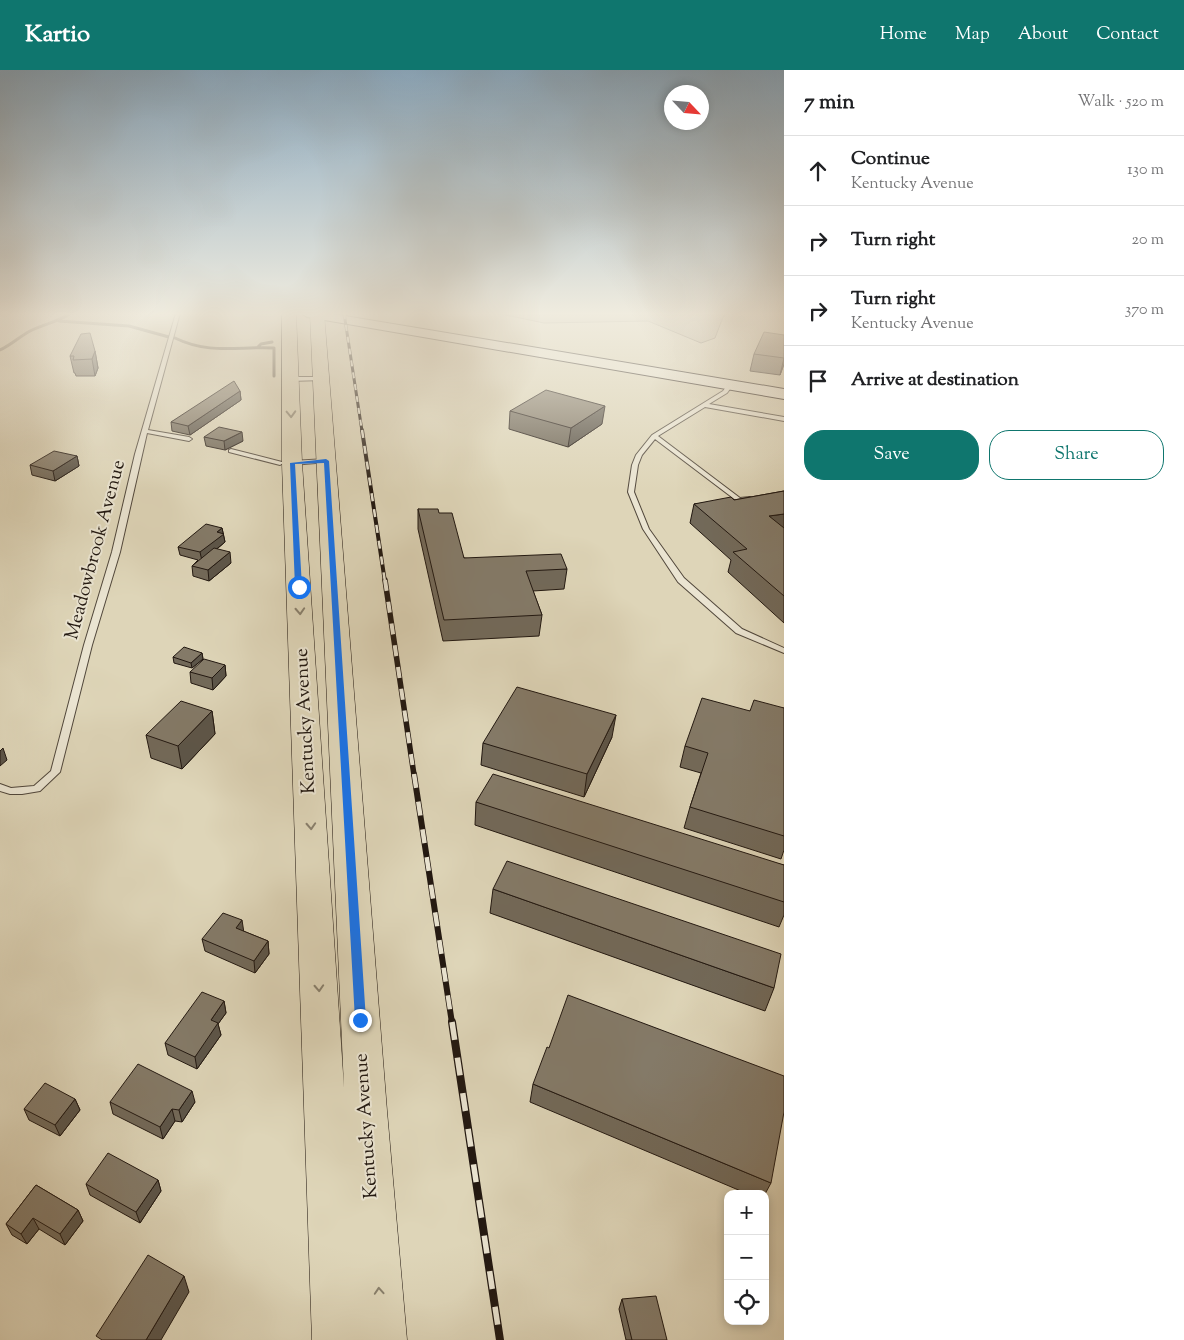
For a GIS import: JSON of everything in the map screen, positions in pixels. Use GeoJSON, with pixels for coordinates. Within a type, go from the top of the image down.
{"type":"FeatureCollection","features":[{"type":"Feature","properties":{"kind":"main road","name":"Kentucky Avenue"},"geometry":{"type":"LineString","coordinates":[[292,372],[286,463],[337,1340]]}},
{"type":"Feature","properties":{"kind":"main road","name":"Kentucky Avenue"},"geometry":{"type":"LineString","coordinates":[[320,372],[365,1102],[382,1340]]}},
{"type":"Feature","properties":{"kind":"main road"},"geometry":{"type":"LineString","coordinates":[[652,372],[784,394]]}},
{"type":"Feature","properties":{"kind":"lane","name":"Meadowbrook Avenue"},"geometry":{"type":"LineString","coordinates":[[0,787],[10,791],[22,792],[37,789],[55,772],[88,645],[116,552],[129,489],[162,372]]}},
{"type":"Feature","properties":{"kind":"lane"},"geometry":{"type":"LineString","coordinates":[[290,379],[321,379]]}},
{"type":"Feature","properties":{"kind":"lane"},"geometry":{"type":"LineString","coordinates":[[730,385],[725,392],[654,436],[639,455],[634,465],[631,492],[646,530],[681,580],[739,631],[784,651]]}},
{"type":"Feature","properties":{"kind":"lane"},"geometry":{"type":"LineString","coordinates":[[705,405],[784,419]]}},
{"type":"Feature","properties":{"kind":"lane"},"geometry":{"type":"LineString","coordinates":[[146,430],[189,439]]}},
{"type":"Feature","properties":{"kind":"lane"},"geometry":{"type":"LineString","coordinates":[[654,436],[739,500],[754,497]]}},
{"type":"Feature","properties":{"kind":"lane"},"geometry":{"type":"LineString","coordinates":[[231,451],[286,463],[326,461]]}},
{"type":"Feature","properties":{"kind":"building"},"geometry":{"type":"Polygon","coordinates":[[[234,381],[240,391],[188,426],[171,422],[234,381]]]}},
{"type":"Feature","properties":{"kind":"building"},"geometry":{"type":"Polygon","coordinates":[[[546,390],[605,406],[571,428],[510,411],[546,390]]]}},
{"type":"Feature","properties":{"kind":"building"},"geometry":{"type":"Polygon","coordinates":[[[219,427],[242,432],[224,441],[204,437],[219,427]]]}},
{"type":"Feature","properties":{"kind":"building"},"geometry":{"type":"Polygon","coordinates":[[[54,451],[77,456],[53,471],[30,465],[54,451]]]}},
{"type":"Feature","properties":{"kind":"building"},"geometry":{"type":"Polygon","coordinates":[[[784,491],[784,514],[769,516],[784,528],[784,596],[733,552],[747,549],[694,504],[731,497],[734,500],[784,491]]]}},
{"type":"Feature","properties":{"kind":"building"},"geometry":{"type":"Polygon","coordinates":[[[418,509],[438,509],[439,513],[452,513],[464,558],[561,554],[567,569],[526,571],[542,615],[444,620],[418,509]]]}},
{"type":"Feature","properties":{"kind":"building"},"geometry":{"type":"Polygon","coordinates":[[[206,524],[222,528],[217,532],[224,534],[200,552],[178,547],[206,524]]]}},
{"type":"Feature","properties":{"kind":"building"},"geometry":{"type":"Polygon","coordinates":[[[214,548],[230,552],[208,570],[192,566],[214,548]]]}},
{"type":"Feature","properties":{"kind":"building"},"geometry":{"type":"Polygon","coordinates":[[[184,647],[202,653],[191,663],[173,657],[184,647]]]}},
{"type":"Feature","properties":{"kind":"building"},"geometry":{"type":"Polygon","coordinates":[[[204,659],[225,665],[212,678],[190,672],[204,659]]]}},
{"type":"Feature","properties":{"kind":"building"},"geometry":{"type":"Polygon","coordinates":[[[517,687],[616,715],[587,774],[483,743],[517,687]]]}},
{"type":"Feature","properties":{"kind":"building"},"geometry":{"type":"Polygon","coordinates":[[[702,698],[750,711],[754,700],[784,708],[784,836],[690,807],[708,753],[685,746],[702,698]]]}},
{"type":"Feature","properties":{"kind":"building"},"geometry":{"type":"Polygon","coordinates":[[[181,701],[212,711],[178,746],[146,735],[181,701]]]}},
{"type":"Feature","properties":{"kind":"building"},"geometry":{"type":"Polygon","coordinates":[[[493,774],[784,865],[784,902],[476,802],[493,774]]]}},
{"type":"Feature","properties":{"kind":"building"},"geometry":{"type":"Polygon","coordinates":[[[507,861],[781,954],[774,988],[493,889],[507,861]]]}},
{"type":"Feature","properties":{"kind":"building"},"geometry":{"type":"Polygon","coordinates":[[[223,913],[242,920],[236,928],[268,941],[254,961],[202,939],[223,913]]]}},
{"type":"Feature","properties":{"kind":"building"},"geometry":{"type":"Polygon","coordinates":[[[202,992],[224,1001],[211,1020],[218,1023],[195,1057],[165,1043],[202,992]]]}},
{"type":"Feature","properties":{"kind":"building"},"geometry":{"type":"Polygon","coordinates":[[[568,995],[784,1076],[784,1112],[771,1183],[533,1084],[547,1047],[549,1048],[568,995]]]}},
{"type":"Feature","properties":{"kind":"building"},"geometry":{"type":"Polygon","coordinates":[[[138,1064],[192,1091],[179,1110],[172,1109],[160,1127],[110,1102],[138,1064]]]}},
{"type":"Feature","properties":{"kind":"building"},"geometry":{"type":"Polygon","coordinates":[[[45,1083],[75,1099],[55,1125],[24,1109],[45,1083]]]}},
{"type":"Feature","properties":{"kind":"building"},"geometry":{"type":"Polygon","coordinates":[[[108,1153],[158,1180],[136,1212],[86,1184],[108,1153]]]}},
{"type":"Feature","properties":{"kind":"building"},"geometry":{"type":"Polygon","coordinates":[[[36,1185],[78,1210],[60,1234],[33,1218],[21,1234],[6,1224],[36,1185]]]}},
{"type":"Feature","properties":{"kind":"building"},"geometry":{"type":"Polygon","coordinates":[[[148,1255],[184,1276],[146,1340],[102,1340],[96,1336],[148,1255]]]}},
{"type":"Feature","properties":{"kind":"building"},"geometry":{"type":"Polygon","coordinates":[[[656,1296],[667,1340],[632,1340],[622,1299],[656,1296]]]}},
{"type":"Feature","properties":{"kind":"railway"},"geometry":{"type":"LineString","coordinates":[[353,372],[362,431]]}},
{"type":"Feature","properties":{"kind":"railway"},"geometry":{"type":"LineString","coordinates":[[362,430],[385,582]]}},
{"type":"Feature","properties":{"kind":"railway"},"geometry":{"type":"LineString","coordinates":[[385,580],[414,775]]}},
{"type":"Feature","properties":{"kind":"railway"},"geometry":{"type":"LineString","coordinates":[[414,774],[452,1023]]}},
{"type":"Feature","properties":{"kind":"railway"},"geometry":{"type":"LineString","coordinates":[[452,1022],[500,1340]]}},
{"type":"Feature","properties":{"kind":"route"},"geometry":{"type":"LineString","coordinates":[[299,587],[292,463],[326,461],[360,1020]]}}]}
